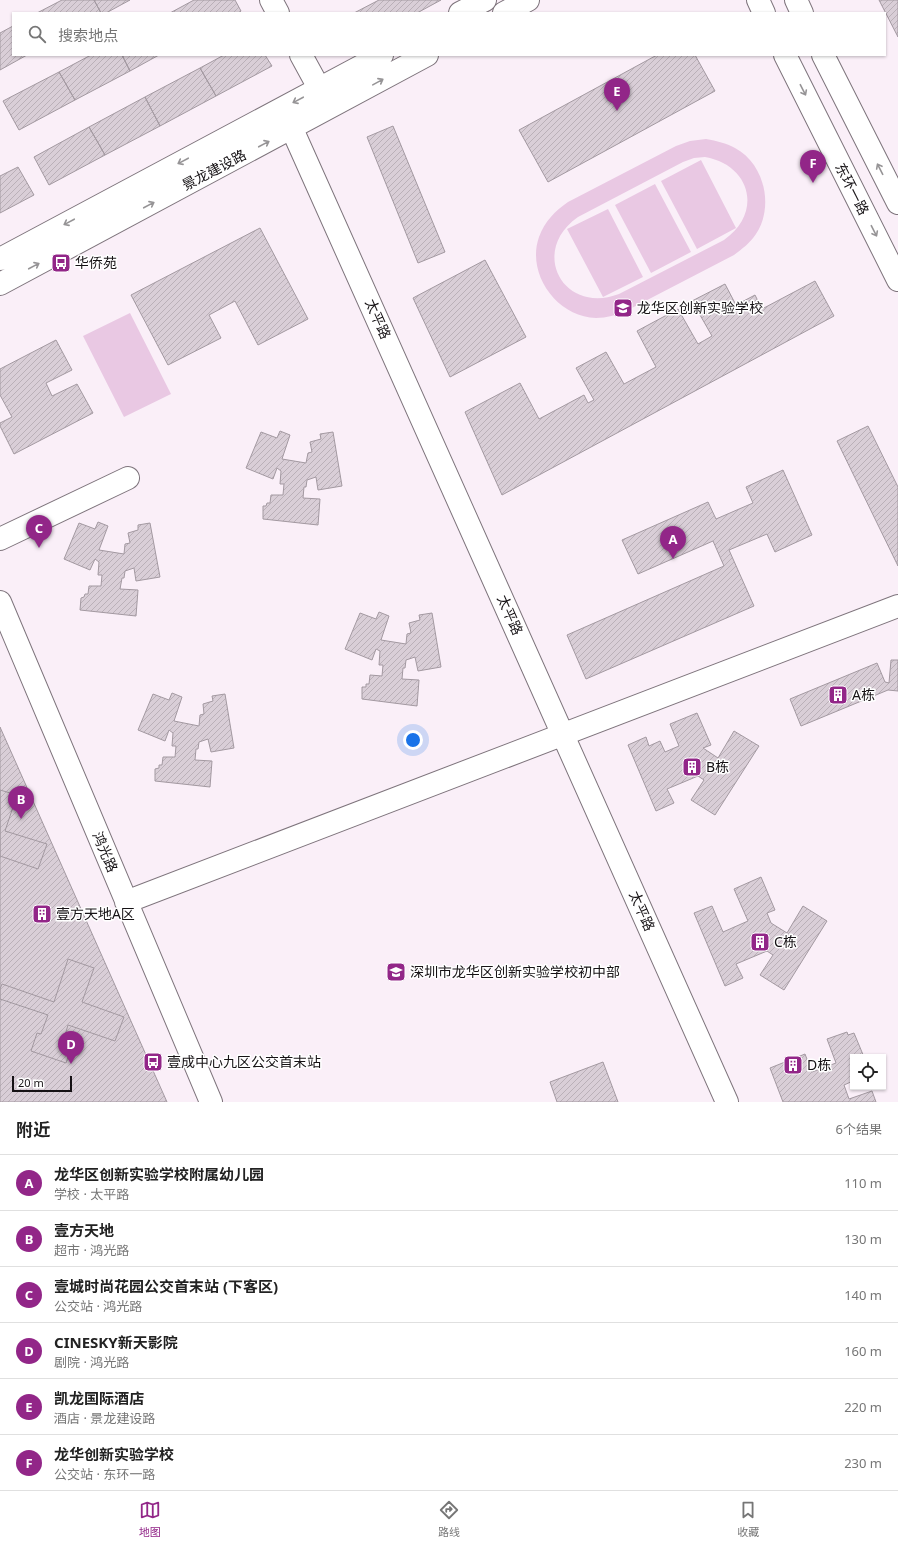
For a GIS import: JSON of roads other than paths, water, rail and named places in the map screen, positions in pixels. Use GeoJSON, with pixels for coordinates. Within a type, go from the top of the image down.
{"type":"FeatureCollection","features":[{"type":"Feature","properties":{"kind":"street"},"geometry":{"type":"LineString","coordinates":[[271,0],[277,12]]}},
{"type":"Feature","properties":{"kind":"street"},"geometry":{"type":"LineString","coordinates":[[462,12],[485,0]]}},
{"type":"Feature","properties":{"kind":"street"},"geometry":{"type":"LineString","coordinates":[[506,12],[528,0]]}},
{"type":"Feature","properties":{"kind":"street"},"geometry":{"type":"LineString","coordinates":[[758,0],[764,12]]}},
{"type":"Feature","properties":{"kind":"street"},"geometry":{"type":"LineString","coordinates":[[796,0],[802,12]]}},
{"type":"Feature","properties":{"kind":"street"},"geometry":{"type":"LineString","coordinates":[[302,56],[319,88]]}},
{"type":"Feature","properties":{"kind":"street","name":"景龙建设路"},"geometry":{"type":"LineString","coordinates":[[0,259],[380,56]]}},
{"type":"Feature","properties":{"kind":"street","name":"景龙建设路"},"geometry":{"type":"LineString","coordinates":[[0,284],[425,56]]}},
{"type":"Feature","properties":{"kind":"street","name":"东环一路"},"geometry":{"type":"LineString","coordinates":[[786,56],[898,280]]}},
{"type":"Feature","properties":{"kind":"street"},"geometry":{"type":"LineString","coordinates":[[824,56],[898,204]]}},
{"type":"Feature","properties":{"kind":"street","name":"太平路"},"geometry":{"type":"LineString","coordinates":[[292,128],[564,734],[727,1102]]}},
{"type":"Feature","properties":{"kind":"street"},"geometry":{"type":"LineString","coordinates":[[0,539],[128,478]]}},
{"type":"Feature","properties":{"kind":"street","name":"鸿光路"},"geometry":{"type":"LineString","coordinates":[[0,602],[211,1102]]}},
{"type":"Feature","properties":{"kind":"street"},"geometry":{"type":"LineString","coordinates":[[126,902],[898,606]]}},
{"type":"Feature","properties":{"kind":"place","name":"凯龙国际酒店"},"geometry":{"type":"Point","coordinates":[617,111]}},
{"type":"Feature","properties":{"kind":"place","name":"龙华创新实验学校"},"geometry":{"type":"Point","coordinates":[813,183]}},
{"type":"Feature","properties":{"kind":"place","name":"华侨苑"},"geometry":{"type":"Point","coordinates":[61,263]}},
{"type":"Feature","properties":{"kind":"place","name":"龙华区创新实验学校"},"geometry":{"type":"Point","coordinates":[623,308]}},
{"type":"Feature","properties":{"kind":"place","name":"壹城时尚花园公交首末站 (下客区)"},"geometry":{"type":"Point","coordinates":[39,548]}},
{"type":"Feature","properties":{"kind":"place","name":"龙华区创新实验学校附属幼儿园"},"geometry":{"type":"Point","coordinates":[673,559]}},
{"type":"Feature","properties":{"kind":"place","name":"A栋"},"geometry":{"type":"Point","coordinates":[838,695]}},
{"type":"Feature","properties":{"kind":"place","name":"B栋"},"geometry":{"type":"Point","coordinates":[692,767]}},
{"type":"Feature","properties":{"kind":"place","name":"壹方天地"},"geometry":{"type":"Point","coordinates":[21,819]}},
{"type":"Feature","properties":{"kind":"place","name":"壹方天地A区"},"geometry":{"type":"Point","coordinates":[42,914]}},
{"type":"Feature","properties":{"kind":"place","name":"C栋"},"geometry":{"type":"Point","coordinates":[760,942]}},
{"type":"Feature","properties":{"kind":"place","name":"深圳市龙华区创新实验学校初中部"},"geometry":{"type":"Point","coordinates":[396,972]}},
{"type":"Feature","properties":{"kind":"place","name":"壹成中心九区公交首末站"},"geometry":{"type":"Point","coordinates":[153,1062]}},
{"type":"Feature","properties":{"kind":"place","name":"CINESKY新天影院"},"geometry":{"type":"Point","coordinates":[71,1064]}},
{"type":"Feature","properties":{"kind":"place","name":"D栋"},"geometry":{"type":"Point","coordinates":[793,1065]}}]}
